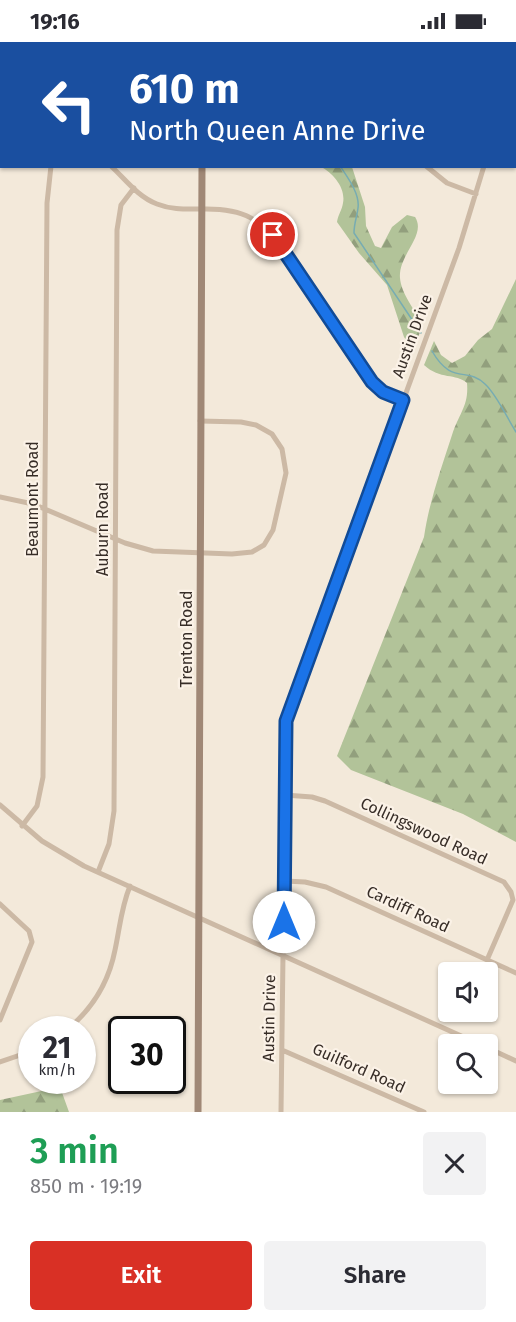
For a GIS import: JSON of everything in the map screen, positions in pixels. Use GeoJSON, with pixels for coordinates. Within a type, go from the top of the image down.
{"type":"FeatureCollection","features":[{"type":"Feature","properties":{"kind":"main road","name":"Trenton Road"},"geometry":{"type":"LineString","coordinates":[[198,1112],[202,168]]}},
{"type":"Feature","properties":{"kind":"street","name":"Beaumont Road"},"geometry":{"type":"LineString","coordinates":[[22,826],[37,806],[43,777],[47,203],[51,168]]}},
{"type":"Feature","properties":{"kind":"street"},"geometry":{"type":"LineString","coordinates":[[113,168],[148,200],[166,207],[182,210],[230,210],[257,220],[286,254],[372,382],[383,392],[403,400]]}},
{"type":"Feature","properties":{"kind":"street"},"geometry":{"type":"LineString","coordinates":[[428,168],[447,183],[476,194]]}},
{"type":"Feature","properties":{"kind":"street","name":"Austin Drive"},"geometry":{"type":"LineString","coordinates":[[281,1112],[285,728],[289,710],[459,248],[483,168]]}},
{"type":"Feature","properties":{"kind":"street","name":"Auburn Road"},"geometry":{"type":"LineString","coordinates":[[98,872],[109,844],[114,811],[117,230],[121,205],[134,188]]}},
{"type":"Feature","properties":{"kind":"street"},"geometry":{"type":"LineString","coordinates":[[0,497],[46,510],[116,539],[153,551],[244,553],[264,545],[273,530],[286,473],[285,456],[279,442],[262,428],[241,422],[200,421]]}},
{"type":"Feature","properties":{"kind":"street","name":"Collingswood Road"},"geometry":{"type":"LineString","coordinates":[[285,795],[312,797],[325,801],[504,882],[513,900],[487,960]]}},
{"type":"Feature","properties":{"kind":"street"},"geometry":{"type":"LineString","coordinates":[[0,805],[22,826],[62,854],[457,1034]]}},
{"type":"Feature","properties":{"kind":"street","name":"Cardiff Road"},"geometry":{"type":"LineString","coordinates":[[285,881],[305,882],[326,887],[516,973]]}},
{"type":"Feature","properties":{"kind":"street"},"geometry":{"type":"LineString","coordinates":[[81,1016],[105,981],[115,950],[121,910],[129,886]]}},
{"type":"Feature","properties":{"kind":"street"},"geometry":{"type":"LineString","coordinates":[[0,904],[29,931],[32,942],[0,1020]]}},
{"type":"Feature","properties":{"kind":"street","name":"Guilford Road"},"geometry":{"type":"LineString","coordinates":[[282,1050],[424,1112]]}},
{"type":"Feature","properties":{"kind":"street"},"geometry":{"type":"LineString","coordinates":[[0,1053],[1,1062],[18,1057]]}},
{"type":"Feature","properties":{"kind":"street"},"geometry":{"type":"LineString","coordinates":[[498,1053],[516,1061]]}},
{"type":"Feature","properties":{"kind":"green space"},"geometry":{"type":"Polygon","coordinates":[[[322,168],[352,168],[365,207],[366,226],[375,246],[381,248],[392,227],[407,215],[415,217],[418,224],[417,231],[403,261],[400,278],[406,296],[423,324],[413,351],[404,337],[387,285],[359,253],[337,222],[343,203],[343,192],[330,173],[322,168]]]}},
{"type":"Feature","properties":{"kind":"green space"},"geometry":{"type":"Polygon","coordinates":[[[516,279],[516,842],[463,814],[351,770],[337,756],[424,537],[436,486],[466,398],[467,383],[458,378],[436,373],[424,365],[434,341],[441,355],[452,363],[465,356],[478,340],[492,329],[516,279]]]}},
{"type":"Feature","properties":{"kind":"green space"},"geometry":{"type":"Polygon","coordinates":[[[28,1094],[63,1094],[69,1112],[0,1112],[0,1100],[28,1094]]]}},
{"type":"Feature","properties":{"kind":"waterway"},"geometry":{"type":"LineString","coordinates":[[341,168],[357,197],[358,208],[354,233],[421,333]]}},
{"type":"Feature","properties":{"kind":"waterway"},"geometry":{"type":"LineString","coordinates":[[432,351],[446,368],[472,376],[485,384],[498,400],[516,432]]}},
{"type":"Feature","properties":{"kind":"route"},"geometry":{"type":"LineString","coordinates":[[273,235],[372,382],[383,392],[403,400],[286,721],[284,922]]}}]}
